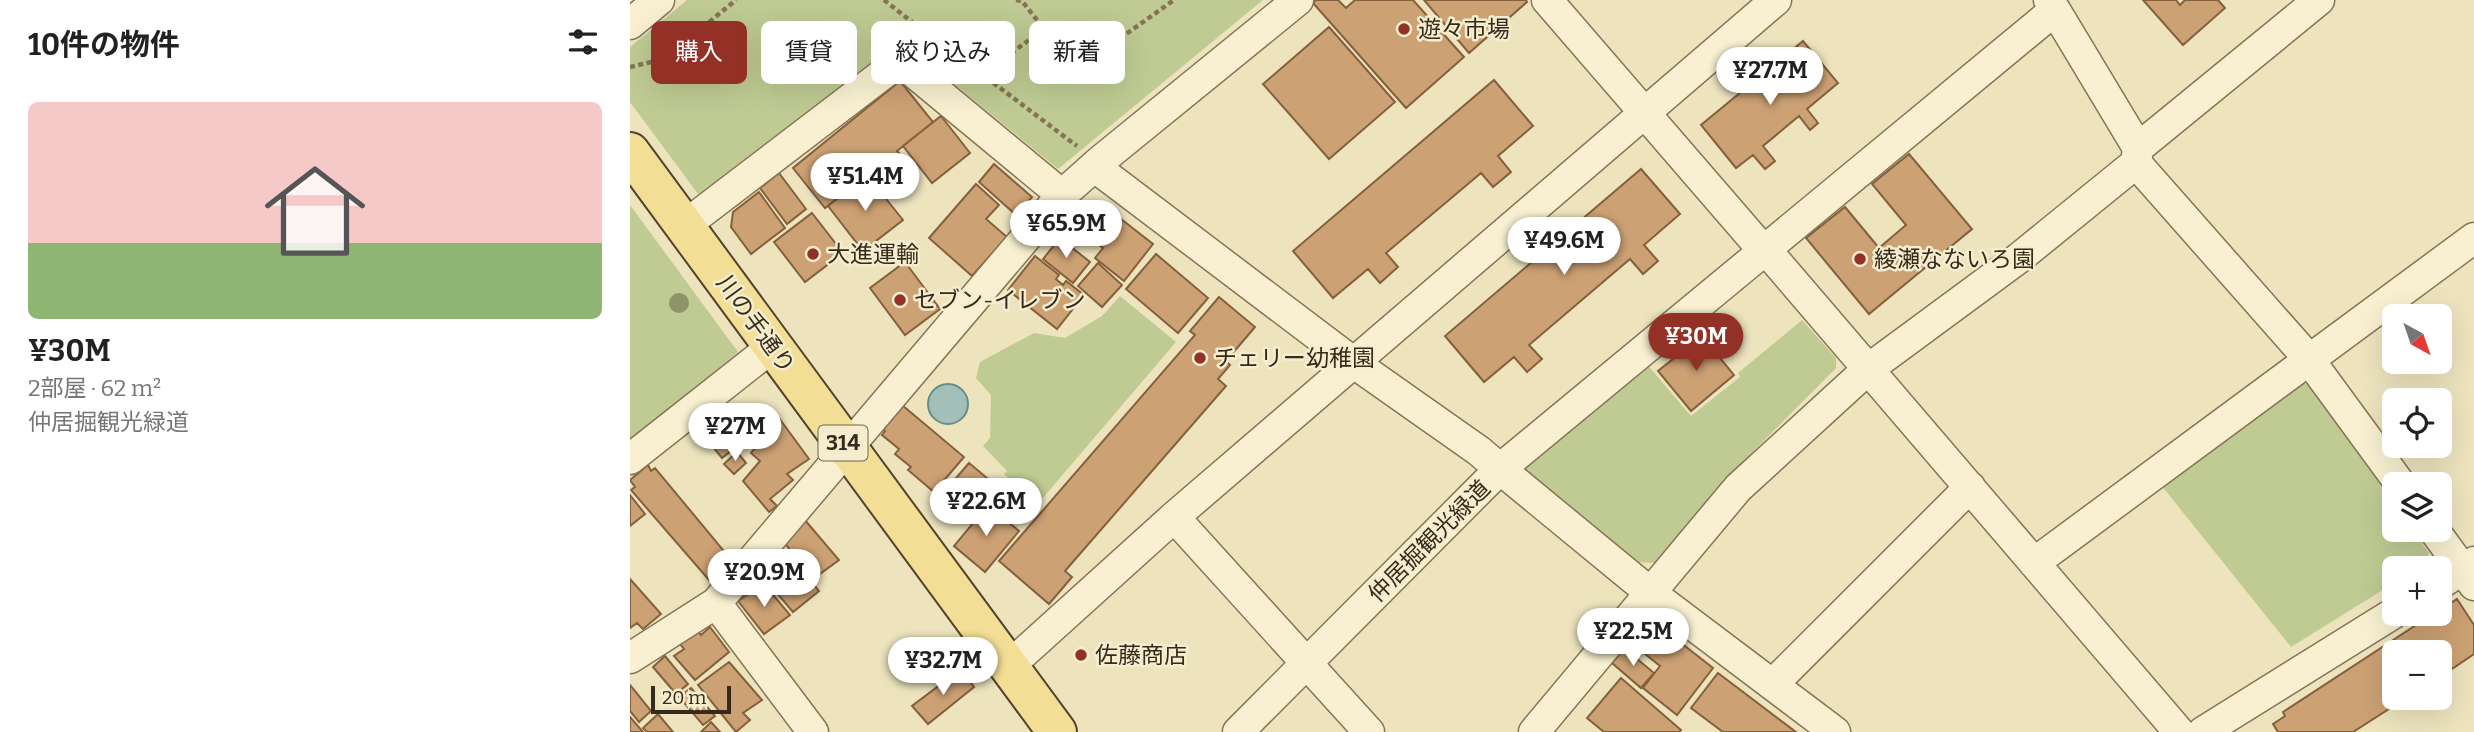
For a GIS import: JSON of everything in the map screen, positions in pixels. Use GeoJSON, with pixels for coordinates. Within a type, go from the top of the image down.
{"type":"FeatureCollection","features":[{"type":"Feature","properties":{"kind":"main road","name":"川の手通り"},"geometry":{"type":"LineString","coordinates":[[630,152],[1057,732]]}},
{"type":"Feature","properties":{"kind":"street"},"geometry":{"type":"LineString","coordinates":[[630,23],[659,0]]}},
{"type":"Feature","properties":{"kind":"street"},"geometry":{"type":"LineString","coordinates":[[630,659],[716,603],[1091,160],[1298,0]]}},
{"type":"Feature","properties":{"kind":"street"},"geometry":{"type":"LineString","coordinates":[[1547,0],[1763,250],[1773,258],[2179,732]]}},
{"type":"Feature","properties":{"kind":"street"},"geometry":{"type":"LineString","coordinates":[[1009,666],[1174,517],[1776,0]]}},
{"type":"Feature","properties":{"kind":"street"},"geometry":{"type":"LineString","coordinates":[[1534,732],[1738,488],[1867,370],[2019,258],[2319,0]]}},
{"type":"Feature","properties":{"kind":"street"},"geometry":{"type":"LineString","coordinates":[[1835,732],[1652,594],[1500,469],[2052,5],[2137,155],[2308,358],[2391,472]]}},
{"type":"Feature","properties":{"kind":"street"},"geometry":{"type":"LineString","coordinates":[[684,226],[871,79]]}},
{"type":"Feature","properties":{"kind":"street"},"geometry":{"type":"LineString","coordinates":[[955,84],[1062,195]]}},
{"type":"Feature","properties":{"kind":"street","name":"仲居掘観光緑道"},"geometry":{"type":"LineString","coordinates":[[1091,160],[1353,363],[1479,451],[1500,469],[1238,732]]}},
{"type":"Feature","properties":{"kind":"street"},"geometry":{"type":"LineString","coordinates":[[2034,562],[2474,238]]}},
{"type":"Feature","properties":{"kind":"street"},"geometry":{"type":"LineString","coordinates":[[630,459],[772,347]]}},
{"type":"Feature","properties":{"kind":"street"},"geometry":{"type":"LineString","coordinates":[[1773,684],[1969,487]]}},
{"type":"Feature","properties":{"kind":"street"},"geometry":{"type":"LineString","coordinates":[[1174,517],[1369,732]]}},
{"type":"Feature","properties":{"kind":"street"},"geometry":{"type":"LineString","coordinates":[[2442,542],[2463,575]]}},
{"type":"Feature","properties":{"kind":"street"},"geometry":{"type":"LineString","coordinates":[[716,603],[813,732]]}},
{"type":"Feature","properties":{"kind":"street"},"geometry":{"type":"LineString","coordinates":[[2203,732],[2382,620]]}},
{"type":"Feature","properties":{"kind":"path"},"geometry":{"type":"LineString","coordinates":[[630,67],[664,59],[736,0]]}},
{"type":"Feature","properties":{"kind":"path"},"geometry":{"type":"LineString","coordinates":[[884,0],[899,21]]}},
{"type":"Feature","properties":{"kind":"path"},"geometry":{"type":"LineString","coordinates":[[1016,0],[1022,1],[1038,21]]}},
{"type":"Feature","properties":{"kind":"path"},"geometry":{"type":"LineString","coordinates":[[1125,35],[1174,0]]}},
{"type":"Feature","properties":{"kind":"path"},"geometry":{"type":"LineString","coordinates":[[995,84],[1091,160]]}},
{"type":"Feature","properties":{"kind":"green space"},"geometry":{"type":"Polygon","coordinates":[[[687,0],[1263,0],[1058,169],[954,84],[1015,84],[1015,21],[871,21],[871,66],[857,77],[857,21],[761,21],[761,84],[848,84],[707,192],[698,194],[630,102],[630,47],[651,30],[651,84],[747,84],[747,21],[662,21],[687,0]]]}},
{"type":"Feature","properties":{"kind":"green space"},"geometry":{"type":"Polygon","coordinates":[[[630,205],[738,352],[630,440],[630,205]]]}},
{"type":"Feature","properties":{"kind":"green space"},"geometry":{"type":"Polygon","coordinates":[[[1120,296],[1176,342],[1036,506],[1004,474],[1007,471],[983,446],[990,438],[991,395],[976,378],[980,362],[1034,333],[1065,338],[1102,316],[1120,296]]]}},
{"type":"Feature","properties":{"kind":"green space"},"geometry":{"type":"Polygon","coordinates":[[[1802,320],[1836,358],[1836,368],[1720,485],[1655,563],[1638,562],[1525,471],[1526,460],[1645,362],[1691,416],[1740,377],[1738,373],[1802,320]]]}},
{"type":"Feature","properties":{"kind":"green space"},"geometry":{"type":"Polygon","coordinates":[[[2299,384],[2310,384],[2382,487],[2382,542],[2421,542],[2429,553],[2428,556],[2382,556],[2382,590],[2291,647],[2161,485],[2299,384]]]}},
{"type":"Feature","properties":{"kind":"water"},"geometry":{"type":"Polygon","coordinates":[[[948,384],[962,390],[968,404],[962,418],[948,424],[934,418],[928,404],[934,390],[948,384]]]}},
{"type":"Feature","properties":{"kind":"building"},"geometry":{"type":"Polygon","coordinates":[[[1316,0],[1338,0],[1346,8],[1355,0],[1413,0],[1464,57],[1406,108],[1313,3],[1316,0]]]}},
{"type":"Feature","properties":{"kind":"building"},"geometry":{"type":"Polygon","coordinates":[[[1424,0],[1526,0],[1527,2],[1469,53],[1424,0]]]}},
{"type":"Feature","properties":{"kind":"building"},"geometry":{"type":"Polygon","coordinates":[[[2143,0],[2176,0],[2180,5],[2185,0],[2218,0],[2225,8],[2183,45],[2143,0]]]}},
{"type":"Feature","properties":{"kind":"building"},"geometry":{"type":"Polygon","coordinates":[[[1329,27],[1395,102],[1329,159],[1263,84],[1329,27]]]}},
{"type":"Feature","properties":{"kind":"building"},"geometry":{"type":"Polygon","coordinates":[[[1803,41],[1838,83],[1807,109],[1818,123],[1810,130],[1799,116],[1763,146],[1775,161],[1765,169],[1753,155],[1736,168],[1701,125],[1803,41]]]}},
{"type":"Feature","properties":{"kind":"building"},"geometry":{"type":"Polygon","coordinates":[[[1494,80],[1533,126],[1498,156],[1511,172],[1493,187],[1481,173],[1386,253],[1398,267],[1380,283],[1368,269],[1333,298],[1293,251],[1494,80]]]}},
{"type":"Feature","properties":{"kind":"building"},"geometry":{"type":"Polygon","coordinates":[[[896,84],[902,84],[933,122],[897,151],[909,164],[890,179],[879,165],[825,208],[793,168],[896,84]]]}},
{"type":"Feature","properties":{"kind":"building"},"geometry":{"type":"Polygon","coordinates":[[[941,116],[970,153],[932,183],[903,146],[941,116]]]}},
{"type":"Feature","properties":{"kind":"building"},"geometry":{"type":"Polygon","coordinates":[[[1909,154],[1972,229],[1869,314],[1806,238],[1845,207],[1879,248],[1906,225],[1872,184],[1909,154]]]}},
{"type":"Feature","properties":{"kind":"building"},"geometry":{"type":"Polygon","coordinates":[[[994,164],[1032,197],[1016,215],[979,182],[994,164]]]}},
{"type":"Feature","properties":{"kind":"building"},"geometry":{"type":"Polygon","coordinates":[[[1641,169],[1680,214],[1644,245],[1658,261],[1643,274],[1630,259],[1529,345],[1542,359],[1527,372],[1514,357],[1484,382],[1445,336],[1641,169]]]}},
{"type":"Feature","properties":{"kind":"building"},"geometry":{"type":"Polygon","coordinates":[[[779,173],[806,209],[787,224],[760,188],[779,173]]]}},
{"type":"Feature","properties":{"kind":"building"},"geometry":{"type":"Polygon","coordinates":[[[867,175],[903,220],[863,251],[828,206],[867,175]]]}},
{"type":"Feature","properties":{"kind":"building"},"geometry":{"type":"Polygon","coordinates":[[[976,184],[999,205],[986,219],[1007,237],[972,276],[929,238],[976,184]]]}},
{"type":"Feature","properties":{"kind":"building"},"geometry":{"type":"Polygon","coordinates":[[[759,192],[785,228],[751,254],[731,227],[733,212],[759,192]]]}},
{"type":"Feature","properties":{"kind":"building"},"geometry":{"type":"Polygon","coordinates":[[[812,213],[843,253],[805,282],[774,242],[812,213]]]}},
{"type":"Feature","properties":{"kind":"building"},"geometry":{"type":"Polygon","coordinates":[[[1121,219],[1153,244],[1124,281],[1095,258],[1103,248],[1093,240],[1102,229],[1109,234],[1121,219]]]}},
{"type":"Feature","properties":{"kind":"building"},"geometry":{"type":"Polygon","coordinates":[[[1060,238],[1090,262],[1073,283],[1043,259],[1060,238]]]}},
{"type":"Feature","properties":{"kind":"building"},"geometry":{"type":"Polygon","coordinates":[[[1156,254],[1208,298],[1178,333],[1126,289],[1156,254]]]}},
{"type":"Feature","properties":{"kind":"building"},"geometry":{"type":"Polygon","coordinates":[[[1035,256],[1059,275],[1056,279],[1063,285],[1066,281],[1084,295],[1057,329],[1008,290],[1035,256]]]}},
{"type":"Feature","properties":{"kind":"building"},"geometry":{"type":"Polygon","coordinates":[[[905,262],[940,309],[905,335],[870,288],[905,262]]]}},
{"type":"Feature","properties":{"kind":"building"},"geometry":{"type":"Polygon","coordinates":[[[1098,263],[1122,285],[1102,307],[1078,286],[1098,263]]]}},
{"type":"Feature","properties":{"kind":"building"},"geometry":{"type":"Polygon","coordinates":[[[1219,297],[1255,327],[1226,361],[1230,365],[1218,379],[1226,386],[1065,571],[1072,577],[1049,604],[999,561],[1195,335],[1190,331],[1219,297]]]}},
{"type":"Feature","properties":{"kind":"building"},"geometry":{"type":"Polygon","coordinates":[[[1702,336],[1734,375],[1691,411],[1658,371],[1702,336]]]}},
{"type":"Feature","properties":{"kind":"building"},"geometry":{"type":"Polygon","coordinates":[[[902,405],[964,457],[934,492],[908,470],[911,467],[895,454],[899,449],[882,435],[885,431],[882,428],[902,405]]]}},
{"type":"Feature","properties":{"kind":"building"},"geometry":{"type":"Polygon","coordinates":[[[725,415],[746,439],[722,458],[701,432],[725,415]]]}},
{"type":"Feature","properties":{"kind":"building"},"geometry":{"type":"Polygon","coordinates":[[[779,418],[809,459],[787,474],[793,480],[770,499],[777,506],[769,512],[743,481],[760,461],[751,453],[779,418]]]}},
{"type":"Feature","properties":{"kind":"building"},"geometry":{"type":"Polygon","coordinates":[[[737,452],[746,463],[734,474],[724,464],[737,452]]]}},
{"type":"Feature","properties":{"kind":"building"},"geometry":{"type":"Polygon","coordinates":[[[969,463],[987,478],[969,499],[951,484],[969,463]]]}},
{"type":"Feature","properties":{"kind":"building"},"geometry":{"type":"Polygon","coordinates":[[[648,465],[651,471],[655,468],[728,556],[713,567],[717,572],[709,580],[631,490],[635,487],[630,480],[648,465]]]}},
{"type":"Feature","properties":{"kind":"building"},"geometry":{"type":"Polygon","coordinates":[[[630,495],[645,514],[630,526],[630,495]]]}},
{"type":"Feature","properties":{"kind":"building"},"geometry":{"type":"Polygon","coordinates":[[[988,505],[1019,531],[985,572],[954,546],[988,505]]]}},
{"type":"Feature","properties":{"kind":"building"},"geometry":{"type":"Polygon","coordinates":[[[804,519],[839,560],[813,579],[784,542],[804,519]]]}},
{"type":"Feature","properties":{"kind":"building"},"geometry":{"type":"Polygon","coordinates":[[[786,551],[819,591],[793,612],[759,572],[786,551]]]}},
{"type":"Feature","properties":{"kind":"building"},"geometry":{"type":"Polygon","coordinates":[[[630,579],[661,614],[643,629],[637,623],[630,628],[630,579]]]}},
{"type":"Feature","properties":{"kind":"building"},"geometry":{"type":"Polygon","coordinates":[[[764,584],[790,615],[764,634],[738,601],[764,584]]]}},
{"type":"Feature","properties":{"kind":"building"},"geometry":{"type":"Polygon","coordinates":[[[2457,599],[2474,625],[2474,654],[2452,669],[2452,640],[2393,640],[2415,626],[2452,626],[2452,602],[2457,599]]]}},
{"type":"Feature","properties":{"kind":"building"},"geometry":{"type":"Polygon","coordinates":[[[1658,625],[1713,668],[1677,715],[1643,688],[1660,666],[1639,649],[1658,625]]]}},
{"type":"Feature","properties":{"kind":"building"},"geometry":{"type":"Polygon","coordinates":[[[710,627],[729,652],[695,680],[674,656],[684,649],[680,644],[697,630],[701,635],[710,627]]]}},
{"type":"Feature","properties":{"kind":"building"},"geometry":{"type":"Polygon","coordinates":[[[2382,647],[2382,710],[2387,710],[2353,732],[2278,732],[2273,724],[2285,716],[2283,712],[2382,647]]]}},
{"type":"Feature","properties":{"kind":"building"},"geometry":{"type":"Polygon","coordinates":[[[1624,648],[1654,673],[1641,688],[1612,663],[1624,648]]]}},
{"type":"Feature","properties":{"kind":"building"},"geometry":{"type":"Polygon","coordinates":[[[665,656],[688,684],[676,694],[653,667],[665,656]]]}},
{"type":"Feature","properties":{"kind":"building"},"geometry":{"type":"Polygon","coordinates":[[[729,662],[762,700],[743,713],[750,720],[736,732],[698,685],[729,662]]]}},
{"type":"Feature","properties":{"kind":"building"},"geometry":{"type":"Polygon","coordinates":[[[961,669],[974,687],[928,724],[912,706],[961,669]]]}},
{"type":"Feature","properties":{"kind":"building"},"geometry":{"type":"Polygon","coordinates":[[[1718,673],[1796,732],[1723,732],[1691,708],[1718,673]]]}},
{"type":"Feature","properties":{"kind":"building"},"geometry":{"type":"Polygon","coordinates":[[[1621,678],[1681,730],[1604,732],[1587,718],[1621,678]]]}},
{"type":"Feature","properties":{"kind":"building"},"geometry":{"type":"Polygon","coordinates":[[[630,685],[651,711],[639,722],[630,711],[630,685]]]}},
{"type":"Feature","properties":{"kind":"building"},"geometry":{"type":"Polygon","coordinates":[[[691,688],[715,716],[703,725],[679,697],[691,688]]]}},
{"type":"Feature","properties":{"kind":"building"},"geometry":{"type":"Polygon","coordinates":[[[658,714],[673,732],[647,732],[643,728],[658,714]]]}},
{"type":"Feature","properties":{"kind":"building"},"geometry":{"type":"Polygon","coordinates":[[[630,717],[643,732],[630,732],[630,717]]]}},
{"type":"Feature","properties":{"kind":"building"},"geometry":{"type":"Polygon","coordinates":[[[711,722],[720,732],[701,732],[711,722]]]}},
{"type":"Feature","properties":{"kind":"place","name":"遊々市場"},"geometry":{"type":"Point","coordinates":[1404,29]}},
{"type":"Feature","properties":{"kind":"place","name":"大進運輸"},"geometry":{"type":"Point","coordinates":[813,254]}},
{"type":"Feature","properties":{"kind":"place","name":"綾瀬なないろ園"},"geometry":{"type":"Point","coordinates":[1860,259]}},
{"type":"Feature","properties":{"kind":"place","name":"セブン-イレブン"},"geometry":{"type":"Point","coordinates":[900,300]}},
{"type":"Feature","properties":{"kind":"place","name":"チェリー幼稚園"},"geometry":{"type":"Point","coordinates":[1200,358]}},
{"type":"Feature","properties":{"kind":"place","name":"佐藤商店"},"geometry":{"type":"Point","coordinates":[1081,655]}}]}
